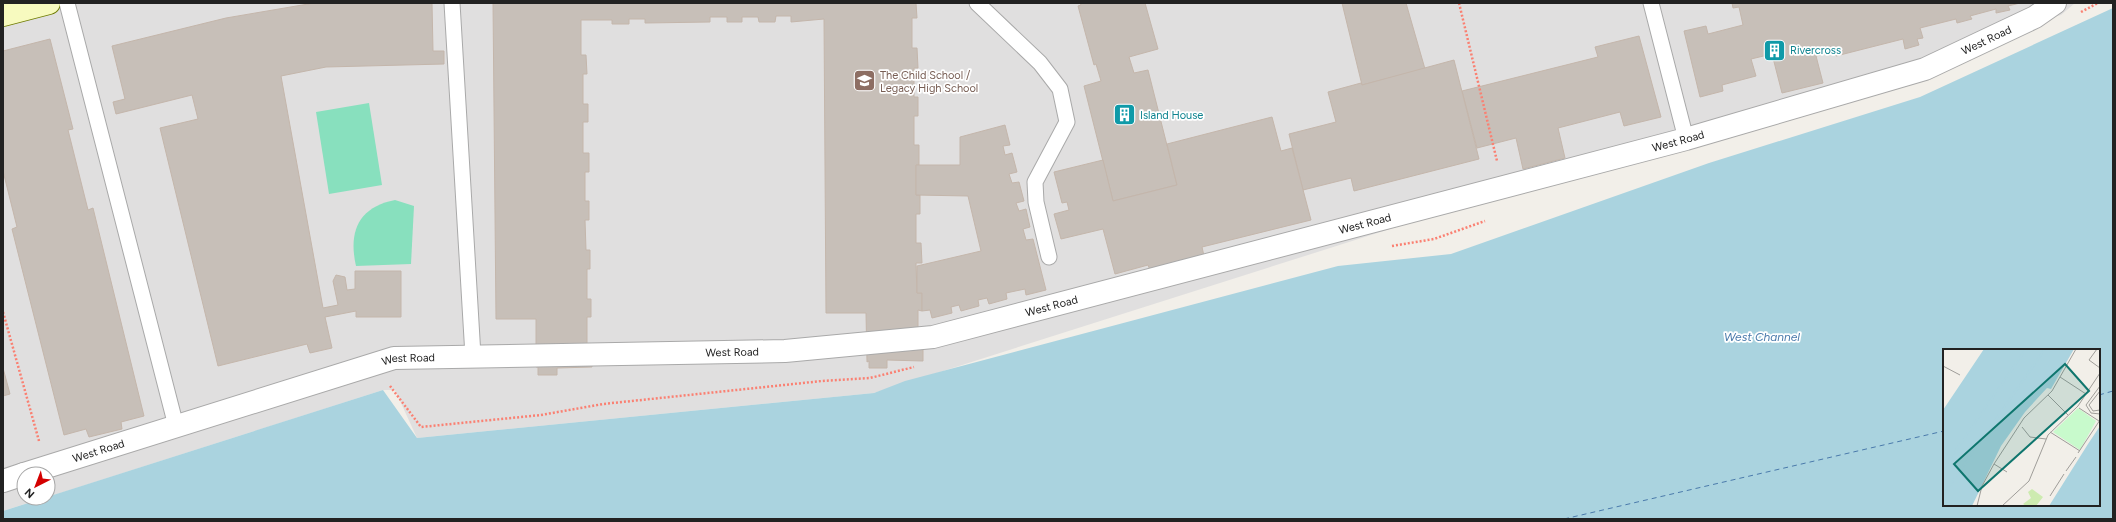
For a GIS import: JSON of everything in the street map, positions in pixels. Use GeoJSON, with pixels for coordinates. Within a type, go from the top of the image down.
{"type":"FeatureCollection","features":[{"type":"Feature","properties":{"kind":"street"},"geometry":{"type":"LineString","coordinates":[[3,15],[49,3]]}},
{"type":"Feature","properties":{"kind":"street","name":"West Road"},"geometry":{"type":"LineString","coordinates":[[49,466],[394,358],[785,351],[933,337],[1686,139],[1925,69],[2035,17],[2054,3]]}},
{"type":"Feature","properties":{"kind":"street","name":"West Road"},"geometry":{"type":"LineString","coordinates":[[3,481],[16,477]]}},
{"type":"Feature","properties":{"kind":"lane"},"geometry":{"type":"LineString","coordinates":[[67,3],[176,426]]}},
{"type":"Feature","properties":{"kind":"lane"},"geometry":{"type":"LineString","coordinates":[[452,3],[473,356]]}},
{"type":"Feature","properties":{"kind":"lane"},"geometry":{"type":"LineString","coordinates":[[977,3],[1040,63],[1060,89],[1067,122],[1035,182],[1036,202],[1049,257]]}},
{"type":"Feature","properties":{"kind":"lane"},"geometry":{"type":"LineString","coordinates":[[1652,3],[1686,139]]}},
{"type":"Feature","properties":{"kind":"path"},"geometry":{"type":"LineString","coordinates":[[1459,3],[1503,187]]}},
{"type":"Feature","properties":{"kind":"path"},"geometry":{"type":"LineString","coordinates":[[3,312],[41,448]]}},
{"type":"Feature","properties":{"kind":"shaded area"},"geometry":{"type":"Polygon","coordinates":[[[3,3],[2075,3],[2061,15],[1948,49],[1934,56],[874,393],[417,438],[395,390],[383,390],[56,494],[56,466],[16,466],[16,506],[18,506],[3,511],[3,3]]]}},
{"type":"Feature","properties":{"kind":"green space"},"geometry":{"type":"Polygon","coordinates":[[[369,103],[382,185],[329,194],[316,112],[369,103]]]}},
{"type":"Feature","properties":{"kind":"green space"},"geometry":{"type":"Polygon","coordinates":[[[395,200],[414,206],[411,264],[356,266],[354,242],[355,232],[359,222],[373,208],[383,203],[395,200]]]}},
{"type":"Feature","properties":{"kind":"water","name":"West Channel"},"geometry":{"type":"Polygon","coordinates":[[[2113,8],[2113,519],[3,519],[3,511],[19,506],[56,506],[56,494],[383,390],[417,438],[874,393],[905,381],[1338,266],[1451,254],[1709,163],[1920,97],[2113,8]]]}},
{"type":"Feature","properties":{"kind":"building"},"geometry":{"type":"Polygon","coordinates":[[[314,3],[432,3],[433,51],[444,51],[444,64],[326,67],[281,76],[323,308],[338,305],[333,281],[336,275],[345,277],[347,290],[355,289],[355,271],[401,271],[401,317],[356,317],[356,311],[325,317],[332,348],[310,353],[307,344],[218,366],[160,128],[198,119],[192,95],[116,114],[113,102],[125,99],[112,46],[226,18],[314,3]]]}},
{"type":"Feature","properties":{"kind":"building"},"geometry":{"type":"Polygon","coordinates":[[[493,3],[916,3],[917,18],[912,18],[912,48],[917,48],[918,68],[914,68],[914,97],[918,97],[918,116],[914,116],[914,145],[919,145],[919,165],[916,165],[916,195],[920,195],[920,214],[916,214],[916,243],[921,243],[922,263],[916,263],[917,293],[922,293],[922,311],[918,310],[918,341],[923,340],[923,361],[887,360],[887,368],[869,368],[869,361],[867,362],[866,313],[826,313],[824,19],[791,22],[791,16],[776,16],[775,22],[759,22],[758,17],[742,17],[742,22],[727,22],[727,17],[710,17],[710,22],[645,23],[645,19],[629,19],[629,24],[612,24],[612,20],[581,20],[581,55],[586,55],[587,74],[583,74],[583,104],[588,104],[588,122],[583,122],[583,153],[589,153],[589,172],[585,172],[585,201],[589,201],[589,220],[585,220],[586,250],[590,250],[590,269],[587,269],[587,299],[591,299],[591,317],[587,317],[587,348],[592,348],[592,367],[557,368],[557,375],[538,375],[538,367],[536,367],[536,319],[496,319],[493,3]]]}},
{"type":"Feature","properties":{"kind":"building","name":"Island House"},"geometry":{"type":"Polygon","coordinates":[[[1080,3],[1145,3],[1158,49],[1129,57],[1134,73],[1148,70],[1177,185],[1113,201],[1084,86],[1101,81],[1096,64],[1094,65],[1078,6],[1081,5],[1080,3]]]}},
{"type":"Feature","properties":{"kind":"building"},"geometry":{"type":"Polygon","coordinates":[[[1342,3],[1406,3],[1425,69],[1362,85],[1342,3]]]}},
{"type":"Feature","properties":{"kind":"building","name":"Rivercross"},"geometry":{"type":"Polygon","coordinates":[[[1732,3],[2020,3],[2008,6],[2010,10],[1996,13],[1996,9],[1970,16],[1972,19],[1957,23],[1956,19],[1920,28],[1923,38],[1917,39],[1919,45],[1905,49],[1903,39],[1836,56],[1835,51],[1816,56],[1823,83],[1782,93],[1772,54],[1751,59],[1756,76],[1722,85],[1723,91],[1700,97],[1684,31],[1706,26],[1708,34],[1743,25],[1739,7],[1733,8],[1732,3]]]}},
{"type":"Feature","properties":{"kind":"building"},"geometry":{"type":"Polygon","coordinates":[[[1639,36],[1661,117],[1624,126],[1620,112],[1558,128],[1565,158],[1523,169],[1516,138],[1477,148],[1462,91],[1598,57],[1595,47],[1639,36]]]}},
{"type":"Feature","properties":{"kind":"building"},"geometry":{"type":"Polygon","coordinates":[[[50,39],[73,129],[68,130],[88,210],[93,208],[144,416],[121,422],[122,429],[89,437],[86,429],[64,435],[12,229],[17,227],[3,171],[3,51],[50,39]]]}},
{"type":"Feature","properties":{"kind":"building"},"geometry":{"type":"Polygon","coordinates":[[[1454,60],[1479,159],[1354,191],[1351,178],[1303,190],[1289,134],[1336,122],[1328,92],[1361,83],[1362,85],[1454,60]]]}},
{"type":"Feature","properties":{"kind":"building"},"geometry":{"type":"Polygon","coordinates":[[[1272,117],[1281,151],[1292,148],[1311,220],[1202,247],[1204,256],[1150,270],[1148,265],[1115,274],[1103,229],[1061,239],[1054,214],[1069,210],[1067,202],[1062,203],[1054,172],[1103,160],[1113,201],[1177,185],[1167,144],[1272,117]]]}},
{"type":"Feature","properties":{"kind":"building"},"geometry":{"type":"Polygon","coordinates":[[[1005,125],[1010,145],[1003,146],[1005,155],[1012,153],[1017,172],[1009,174],[1012,183],[1019,182],[1024,201],[1016,203],[1019,211],[1026,209],[1030,227],[1023,229],[1026,240],[1033,239],[1046,290],[1026,295],[1025,289],[1006,293],[1007,299],[989,304],[987,298],[978,300],[979,306],[961,311],[959,305],[951,307],[952,313],[932,318],[930,310],[922,311],[922,293],[917,293],[917,266],[981,251],[968,196],[916,195],[916,165],[960,165],[960,137],[1005,125]]]}},
{"type":"Feature","properties":{"kind":"building"},"geometry":{"type":"Polygon","coordinates":[[[3,368],[10,394],[3,396],[3,368]]]}},
{"type":"Feature","properties":{"kind":"ferry route"},"geometry":{"type":"LineString","coordinates":[[2100,395],[2113,391]]}},
{"type":"Feature","properties":{"kind":"ferry route"},"geometry":{"type":"LineString","coordinates":[[1564,519],[1943,431]]}},
{"type":"Feature","properties":{"kind":"place","name":"Rivercross"},"geometry":{"type":"Point","coordinates":[1775,50]}},
{"type":"Feature","properties":{"kind":"place","name":"The Child School / Legacy High School"},"geometry":{"type":"Point","coordinates":[865,81]}},
{"type":"Feature","properties":{"kind":"place","name":"Island House"},"geometry":{"type":"Point","coordinates":[1125,115]}}]}
